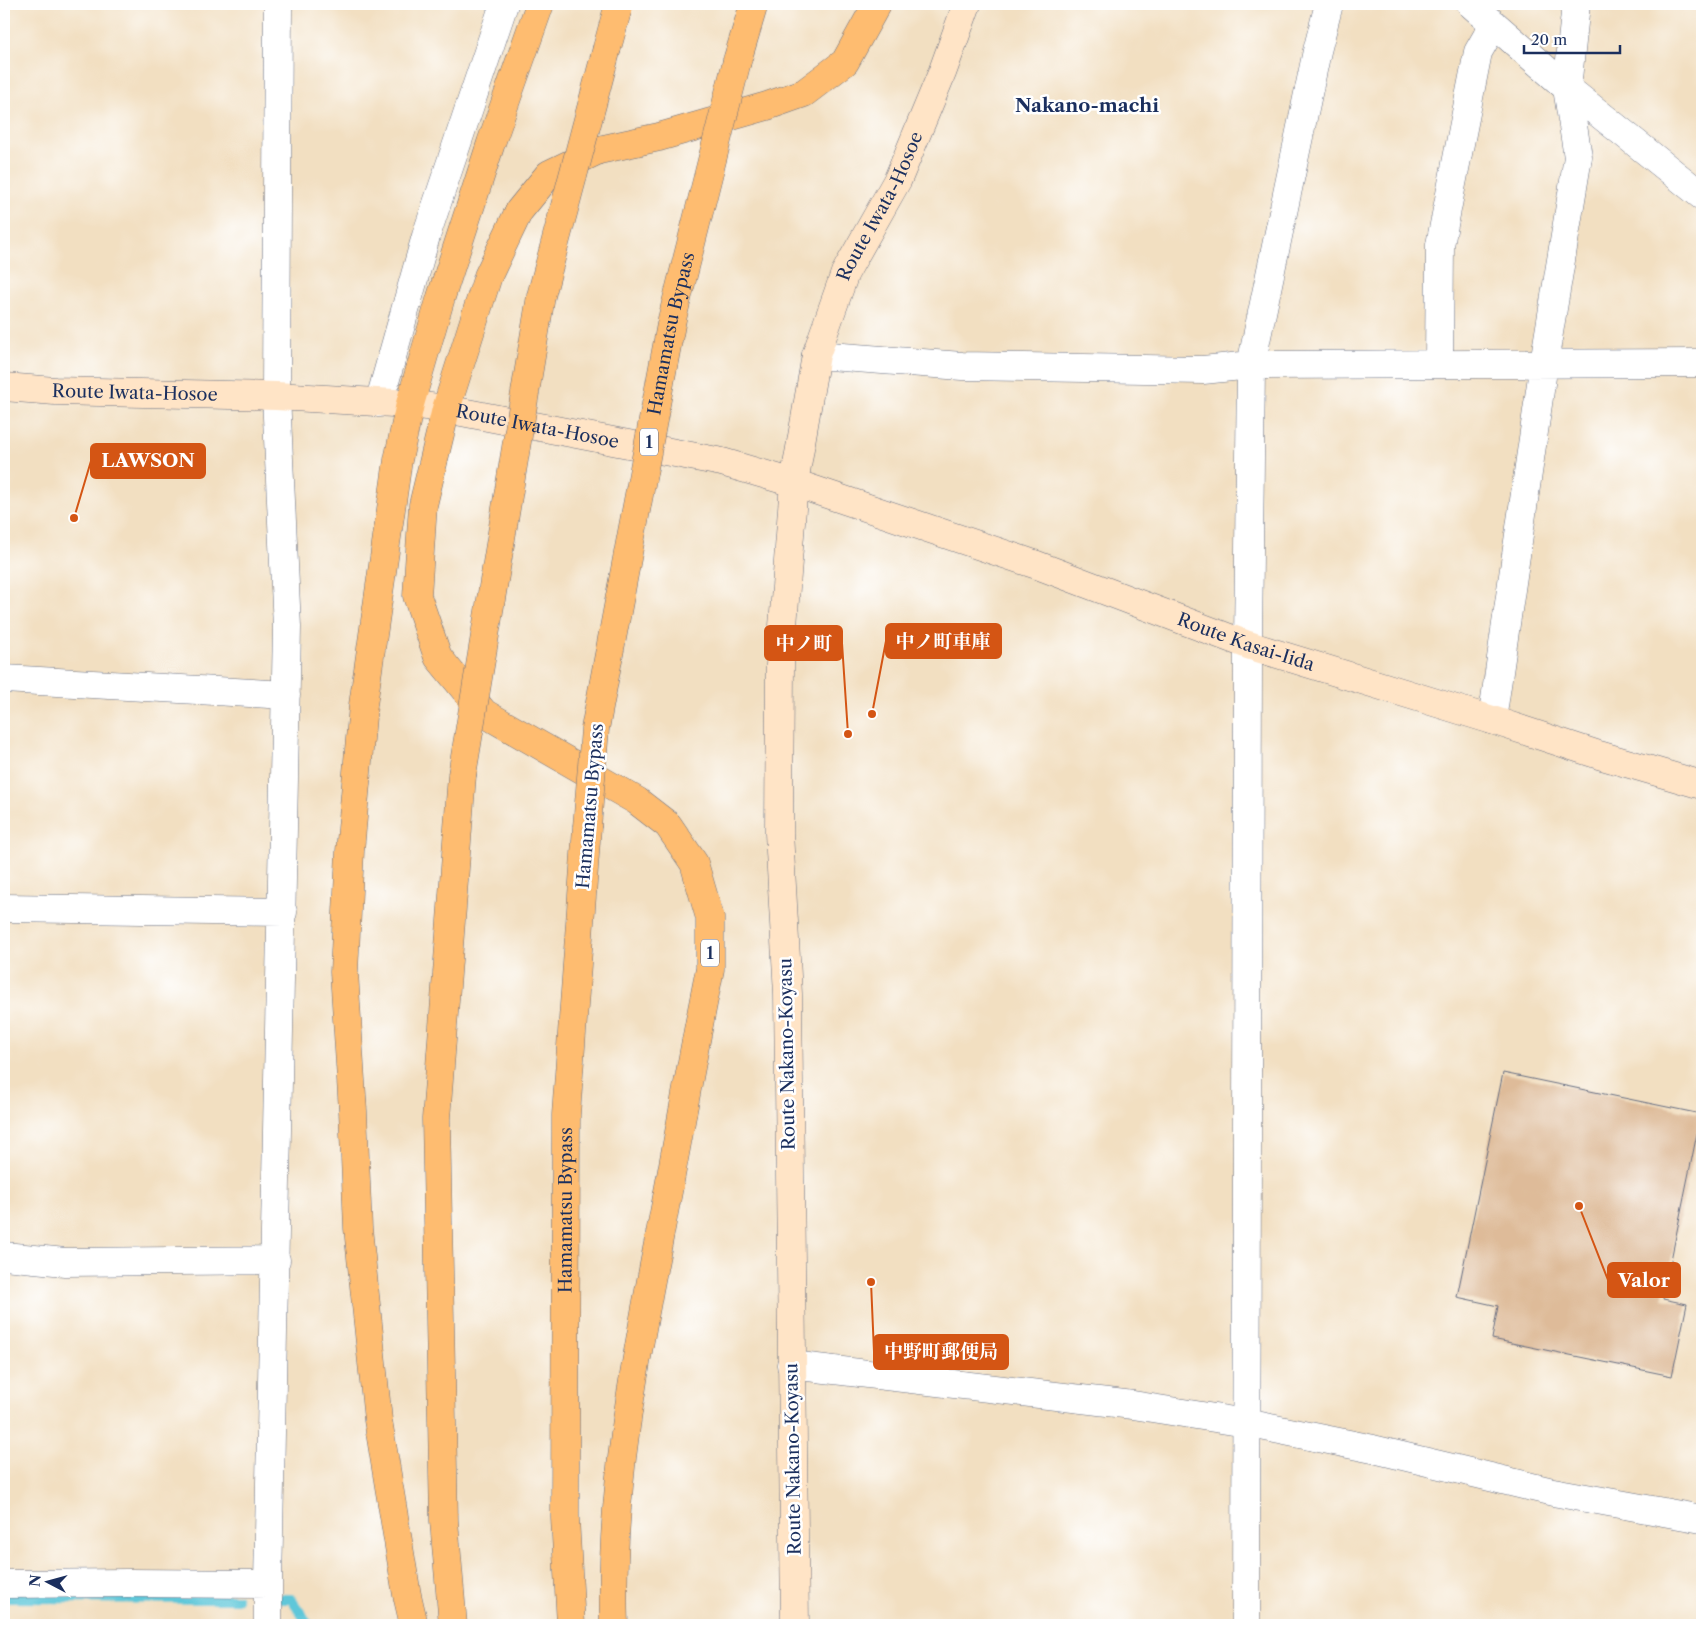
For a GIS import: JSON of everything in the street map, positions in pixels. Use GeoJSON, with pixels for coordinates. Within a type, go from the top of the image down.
{"type":"FeatureCollection","features":[{"type":"Feature","properties":{"kind":"highway"},"geometry":{"type":"LineString","coordinates":[[414,1625],[407,1595],[378,1420],[358,1228],[354,1111],[344,972],[350,851],[363,706],[397,467],[410,404],[441,298],[491,144],[540,4]]}},
{"type":"Feature","properties":{"kind":"highway"},"geometry":{"type":"LineString","coordinates":[[454,1625],[444,1521],[436,1119],[462,775],[541,296],[619,4]]}},
{"type":"Feature","properties":{"kind":"highway","name":"Hamamatsu Bypass"},"geometry":{"type":"LineString","coordinates":[[571,1625],[565,1518],[566,1115],[596,730],[672,319],[737,61],[754,4]]}},
{"type":"Feature","properties":{"kind":"highway","name":"1"},"geometry":{"type":"LineString","coordinates":[[614,1625],[613,1588],[617,1494],[640,1336],[710,969],[710,918],[694,864],[668,825],[637,801],[484,713],[438,658],[417,596],[422,505],[446,409],[488,276],[519,211],[549,174],[599,150],[659,137],[767,106],[804,93],[845,62],[877,4]]}},
{"type":"Feature","properties":{"kind":"main road","name":"Route Iwata-Hosoe"},"geometry":{"type":"LineString","coordinates":[[4,386],[56,391],[276,396],[410,404],[446,409],[722,462],[794,483],[816,355],[845,273],[898,179],[942,72],[967,4]]}},
{"type":"Feature","properties":{"kind":"main road","name":"Route Kasai-Iida"},"geometry":{"type":"LineString","coordinates":[[794,483],[1037,565],[1248,645],[1599,755],[1702,785]]}},
{"type":"Feature","properties":{"kind":"main road","name":"Route Nakano-Koyasu"},"geometry":{"type":"LineString","coordinates":[[794,483],[780,665],[779,833],[788,994],[795,1625]]}},
{"type":"Feature","properties":{"kind":"street"},"geometry":{"type":"LineString","coordinates":[[268,1625],[287,628],[276,396],[278,4]]}},
{"type":"Feature","properties":{"kind":"street"},"geometry":{"type":"LineString","coordinates":[[378,403],[426,236],[504,4]]}},
{"type":"Feature","properties":{"kind":"street"},"geometry":{"type":"LineString","coordinates":[[1246,1625],[1248,645],[1251,365],[1317,51],[1329,4]]}},
{"type":"Feature","properties":{"kind":"street"},"geometry":{"type":"LineString","coordinates":[[1471,4],[1567,88],[1702,196]]}},
{"type":"Feature","properties":{"kind":"street"},"geometry":{"type":"LineString","coordinates":[[1492,720],[1544,363],[1578,157],[1567,88],[1576,4]]}},
{"type":"Feature","properties":{"kind":"street"},"geometry":{"type":"LineString","coordinates":[[1439,364],[1440,244],[1478,52],[1494,24]]}},
{"type":"Feature","properties":{"kind":"street"},"geometry":{"type":"LineString","coordinates":[[816,355],[962,366],[1203,370],[1251,365],[1702,363]]}},
{"type":"Feature","properties":{"kind":"street"},"geometry":{"type":"LineString","coordinates":[[4,679],[286,695]]}},
{"type":"Feature","properties":{"kind":"street"},"geometry":{"type":"LineString","coordinates":[[4,908],[283,912]]}},
{"type":"Feature","properties":{"kind":"street"},"geometry":{"type":"LineString","coordinates":[[4,1256],[65,1262],[276,1260]]}},
{"type":"Feature","properties":{"kind":"street"},"geometry":{"type":"LineString","coordinates":[[791,1365],[1133,1405],[1246,1422],[1373,1449],[1553,1492],[1702,1519]]}},
{"type":"Feature","properties":{"kind":"street"},"geometry":{"type":"LineString","coordinates":[[4,1584],[268,1584]]}},
{"type":"Feature","properties":{"kind":"building"},"geometry":{"type":"Polygon","coordinates":[[[1503,1073],[1701,1114],[1663,1299],[1687,1304],[1672,1376],[1492,1339],[1498,1306],[1457,1297],[1503,1073]]]}},
{"type":"Feature","properties":{"kind":"waterway"},"geometry":{"type":"LineString","coordinates":[[4,1598],[237,1599]]}},
{"type":"Feature","properties":{"kind":"waterway"},"geometry":{"type":"LineString","coordinates":[[283,1599],[291,1599],[309,1625]]}},
{"type":"Feature","properties":{"kind":"place","name":"LAWSON"},"geometry":{"type":"Point","coordinates":[74,518]}},
{"type":"Feature","properties":{"kind":"place","name":"中ノ町車庫"},"geometry":{"type":"Point","coordinates":[872,714]}},
{"type":"Feature","properties":{"kind":"place","name":"中ノ町"},"geometry":{"type":"Point","coordinates":[848,734]}},
{"type":"Feature","properties":{"kind":"place","name":"Valor"},"geometry":{"type":"Point","coordinates":[1579,1206]}},
{"type":"Feature","properties":{"kind":"place","name":"中野町郵便局"},"geometry":{"type":"Point","coordinates":[871,1282]}},
{"type":"Feature","properties":{"kind":"district","name":"Nakano-machi"},"geometry":{"type":"Point","coordinates":[1087,105]}}]}
